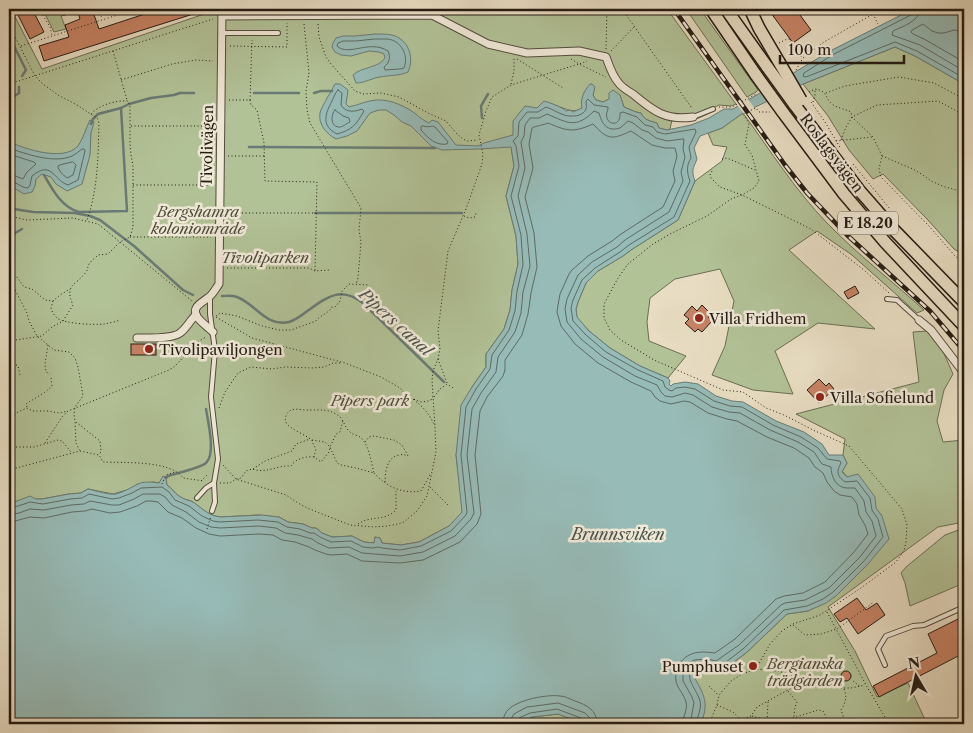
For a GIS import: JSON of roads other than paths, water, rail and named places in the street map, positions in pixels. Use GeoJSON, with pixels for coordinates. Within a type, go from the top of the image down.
{"type":"FeatureCollection","features":[{"type":"Feature","properties":{"kind":"main road","name":"Roslagsvägen"},"geometry":{"type":"LineString","coordinates":[[711,9],[805,144],[844,194],[885,242],[964,326]]}},
{"type":"Feature","properties":{"kind":"main road","name":"Roslagsvägen"},"geometry":{"type":"LineString","coordinates":[[726,9],[768,68],[804,101],[814,132],[859,190],[964,302]]}},
{"type":"Feature","properties":{"kind":"main road"},"geometry":{"type":"LineString","coordinates":[[750,9],[759,28],[804,101]]}},
{"type":"Feature","properties":{"kind":"street"},"geometry":{"type":"LineString","coordinates":[[222,12],[287,16],[432,15],[488,44],[527,53],[579,52],[606,57],[618,82],[645,104],[662,115],[680,119],[693,117]]}},
{"type":"Feature","properties":{"kind":"street","name":"Tivolivägen"},"geometry":{"type":"LineString","coordinates":[[210,297],[219,284],[222,12]]}},
{"type":"Feature","properties":{"kind":"street"},"geometry":{"type":"LineString","coordinates":[[137,338],[174,336],[181,332],[194,317],[198,305],[210,297]]}},
{"type":"Feature","properties":{"kind":"street"},"geometry":{"type":"LineString","coordinates":[[194,317],[199,319],[213,332]]}},
{"type":"Feature","properties":{"kind":"street"},"geometry":{"type":"LineString","coordinates":[[919,320],[931,330],[964,373]]}},
{"type":"Feature","properties":{"kind":"lane"},"geometry":{"type":"LineString","coordinates":[[222,33],[278,33]]}},
{"type":"Feature","properties":{"kind":"lane"},"geometry":{"type":"LineString","coordinates":[[693,117],[713,109]]}},
{"type":"Feature","properties":{"kind":"lane"},"geometry":{"type":"LineString","coordinates":[[210,297],[210,314],[215,350],[211,397],[218,459],[214,482],[215,502],[212,511]]}},
{"type":"Feature","properties":{"kind":"lane"},"geometry":{"type":"LineString","coordinates":[[886,299],[897,300],[919,320]]}},
{"type":"Feature","properties":{"kind":"lane"},"geometry":{"type":"LineString","coordinates":[[197,498],[214,482]]}},
{"type":"Feature","properties":{"kind":"lane"},"geometry":{"type":"LineString","coordinates":[[885,665],[878,649],[886,636],[913,626],[924,625],[964,606]]}},
{"type":"Feature","properties":{"kind":"water","name":"Brunnsviken"},"geometry":{"type":"Polygon","coordinates":[[[913,9],[936,9],[941,14],[957,11],[964,14],[964,84],[915,56],[895,47],[803,84],[743,113],[722,128],[700,136],[694,148],[697,159],[693,170],[695,181],[678,220],[598,271],[586,283],[578,302],[576,309],[577,317],[589,331],[610,348],[640,366],[668,378],[671,386],[685,382],[698,384],[716,396],[743,402],[776,421],[804,432],[822,444],[829,455],[843,455],[847,463],[842,472],[847,477],[858,474],[875,497],[876,508],[882,516],[889,539],[868,564],[836,596],[826,603],[808,611],[787,614],[746,653],[719,673],[712,673],[706,670],[698,671],[694,677],[703,694],[705,705],[705,711],[700,724],[584,724],[558,714],[532,717],[517,724],[9,724],[9,504],[30,496],[42,499],[81,493],[88,489],[116,494],[140,483],[159,483],[163,476],[166,478],[167,485],[177,495],[191,501],[215,516],[262,515],[279,517],[288,522],[316,528],[332,537],[352,536],[364,542],[374,543],[375,537],[380,538],[382,543],[401,545],[419,542],[449,526],[462,512],[456,455],[461,405],[486,367],[486,354],[504,329],[510,310],[518,264],[516,236],[506,196],[514,166],[511,147],[442,150],[431,146],[411,126],[386,110],[370,113],[357,131],[336,139],[329,135],[320,121],[321,109],[335,84],[340,84],[348,90],[346,104],[349,107],[376,100],[397,104],[412,111],[429,123],[432,120],[438,122],[456,145],[478,146],[513,135],[513,121],[525,106],[537,108],[544,101],[566,111],[570,110],[573,112],[582,108],[583,95],[590,84],[595,87],[593,95],[596,100],[603,102],[609,99],[609,93],[613,90],[620,95],[624,107],[641,113],[646,119],[657,123],[659,128],[667,130],[691,125],[709,118],[724,109],[733,109],[832,50],[913,9]]]}},
{"type":"Feature","properties":{"kind":"water"},"geometry":{"type":"Polygon","coordinates":[[[392,35],[402,40],[409,49],[411,60],[408,72],[356,83],[353,75],[356,72],[379,64],[385,58],[384,54],[369,51],[351,56],[341,55],[335,52],[332,47],[333,43],[336,38],[343,36],[392,35]]]}},
{"type":"Feature","properties":{"kind":"water"},"geometry":{"type":"Polygon","coordinates":[[[90,120],[94,122],[91,133],[90,155],[82,184],[67,191],[56,184],[51,177],[42,174],[36,179],[32,192],[24,194],[9,185],[9,142],[44,153],[54,154],[71,151],[78,146],[90,120]]]}},
{"type":"Feature","properties":{"kind":"waterway"},"geometry":{"type":"LineString","coordinates":[[9,36],[26,70],[22,76]]}},
{"type":"Feature","properties":{"kind":"waterway"},"geometry":{"type":"LineString","coordinates":[[9,100],[19,93],[19,87]]}},
{"type":"Feature","properties":{"kind":"waterway"},"geometry":{"type":"LineString","coordinates":[[314,93],[332,91]]}},
{"type":"Feature","properties":{"kind":"waterway"},"geometry":{"type":"LineString","coordinates":[[91,124],[98,114],[129,104],[180,93],[194,93]]}},
{"type":"Feature","properties":{"kind":"waterway"},"geometry":{"type":"LineString","coordinates":[[254,93],[299,93]]}},
{"type":"Feature","properties":{"kind":"waterway"},"geometry":{"type":"LineString","coordinates":[[482,118],[481,106],[488,94]]}},
{"type":"Feature","properties":{"kind":"waterway"},"geometry":{"type":"LineString","coordinates":[[44,175],[58,197],[73,210],[79,212],[127,211],[121,108]]}},
{"type":"Feature","properties":{"kind":"waterway"},"geometry":{"type":"LineString","coordinates":[[249,147],[435,148]]}},
{"type":"Feature","properties":{"kind":"waterway","name":"Pipers canal"},"geometry":{"type":"LineString","coordinates":[[9,208],[33,212],[75,213],[100,220],[134,246],[183,290],[193,295]]}},
{"type":"Feature","properties":{"kind":"waterway"},"geometry":{"type":"LineString","coordinates":[[315,213],[462,213]]}},
{"type":"Feature","properties":{"kind":"waterway"},"geometry":{"type":"LineString","coordinates":[[9,236],[22,229]]}},
{"type":"Feature","properties":{"kind":"waterway","name":"Pipers canal"},"geometry":{"type":"LineString","coordinates":[[222,296],[237,297],[244,300],[267,318],[281,323],[296,319],[334,295],[341,294],[356,298],[444,382]]}},
{"type":"Feature","properties":{"kind":"waterway"},"geometry":{"type":"LineString","coordinates":[[166,478],[194,469],[203,465],[209,459],[211,445],[206,409]]}},
{"type":"Feature","properties":{"kind":"railway"},"geometry":{"type":"LineString","coordinates":[[674,9],[807,193],[847,235],[930,311],[964,351]]}},
{"type":"Feature","properties":{"kind":"place","name":"Villa Fridhem"},"geometry":{"type":"Point","coordinates":[699,318]}},
{"type":"Feature","properties":{"kind":"place","name":"Tivolipaviljongen"},"geometry":{"type":"Point","coordinates":[149,349]}},
{"type":"Feature","properties":{"kind":"place","name":"Villa Sofielund"},"geometry":{"type":"Point","coordinates":[820,397]}},
{"type":"Feature","properties":{"kind":"place","name":"Pumphuset"},"geometry":{"type":"Point","coordinates":[753,666]}},
{"type":"Feature","properties":{"kind":"park label","name":"Bergshamra koloniområde"},"geometry":{"type":"Point","coordinates":[198,220]}},
{"type":"Feature","properties":{"kind":"park label","name":"Tivoliparken"},"geometry":{"type":"Point","coordinates":[265,257]}},
{"type":"Feature","properties":{"kind":"park label","name":"Pipers park"},"geometry":{"type":"Point","coordinates":[370,400]}},
{"type":"Feature","properties":{"kind":"park label","name":"Bergianska trädgården"},"geometry":{"type":"Point","coordinates":[805,672]}}]}
